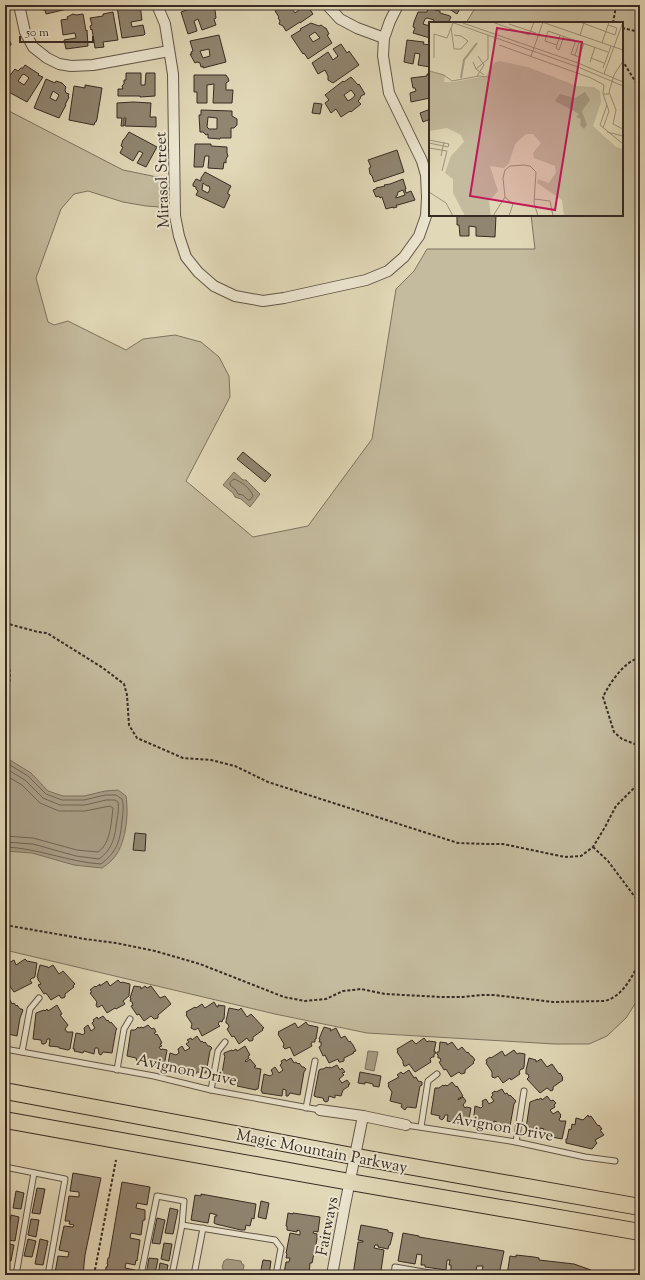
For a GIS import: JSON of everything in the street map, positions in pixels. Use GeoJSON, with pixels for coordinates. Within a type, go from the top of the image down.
{"type":"FeatureCollection","features":[{"type":"Feature","properties":{"kind":"main road","name":"Magic Mountain Parkway"},"geometry":{"type":"LineString","coordinates":[[5,1091],[354,1157],[640,1207]]}},
{"type":"Feature","properties":{"kind":"main road","name":"Magic Mountain Parkway"},"geometry":{"type":"LineString","coordinates":[[5,1120],[640,1232]]}},
{"type":"Feature","properties":{"kind":"street"},"geometry":{"type":"LineString","coordinates":[[19,5],[25,32],[33,47],[47,58],[60,64],[71,66],[93,64],[170,51]]}},
{"type":"Feature","properties":{"kind":"street","name":"Mirasol Street"},"geometry":{"type":"LineString","coordinates":[[157,5],[165,24],[173,74],[175,216],[178,236],[186,257],[198,272],[214,286],[235,296],[262,301],[284,298],[366,280],[388,271],[404,257],[419,236],[426,216],[426,174],[422,161],[389,93],[383,56],[384,38],[398,5]]}},
{"type":"Feature","properties":{"kind":"street"},"geometry":{"type":"LineString","coordinates":[[327,5],[340,19],[357,28],[384,38]]}},
{"type":"Feature","properties":{"kind":"street","name":"Avignon Drive"},"geometry":{"type":"LineString","coordinates":[[320,1110],[363,1116],[406,1125]]}},
{"type":"Feature","properties":{"kind":"street"},"geometry":{"type":"LineString","coordinates":[[350,1182],[363,1116]]}},
{"type":"Feature","properties":{"kind":"street","name":"Fairways"},"geometry":{"type":"LineString","coordinates":[[332,1275],[350,1182]]}},
{"type":"Feature","properties":{"kind":"lane"},"geometry":{"type":"LineString","coordinates":[[22,1052],[30,1009],[39,998]]}},
{"type":"Feature","properties":{"kind":"lane"},"geometry":{"type":"LineString","coordinates":[[117,1070],[124,1029],[130,1019]]}},
{"type":"Feature","properties":{"kind":"lane"},"geometry":{"type":"LineString","coordinates":[[211,1090],[218,1051],[225,1042]]}},
{"type":"Feature","properties":{"kind":"lane","name":"Avignon Drive"},"geometry":{"type":"LineString","coordinates":[[5,1049],[154,1076],[211,1090],[320,1110]]}},
{"type":"Feature","properties":{"kind":"lane"},"geometry":{"type":"LineString","coordinates":[[306,1108],[315,1061]]}},
{"type":"Feature","properties":{"kind":"lane"},"geometry":{"type":"LineString","coordinates":[[421,1127],[428,1081],[437,1074]]}},
{"type":"Feature","properties":{"kind":"lane"},"geometry":{"type":"LineString","coordinates":[[516,1142],[524,1091]]}},
{"type":"Feature","properties":{"kind":"lane","name":"Avignon Drive"},"geometry":{"type":"LineString","coordinates":[[406,1125],[516,1142],[585,1157],[615,1161]]}},
{"type":"Feature","properties":{"kind":"lane"},"geometry":{"type":"LineString","coordinates":[[5,1167],[65,1179],[48,1275]]}},
{"type":"Feature","properties":{"kind":"lane"},"geometry":{"type":"LineString","coordinates":[[16,1275],[34,1173]]}},
{"type":"Feature","properties":{"kind":"lane"},"geometry":{"type":"LineString","coordinates":[[141,1275],[157,1196],[184,1201],[182,1224],[172,1275]]}},
{"type":"Feature","properties":{"kind":"lane"},"geometry":{"type":"LineString","coordinates":[[182,1224],[275,1240],[281,1248],[276,1275]]}},
{"type":"Feature","properties":{"kind":"lane"},"geometry":{"type":"LineString","coordinates":[[194,1275],[203,1228]]}},
{"type":"Feature","properties":{"kind":"lane"},"geometry":{"type":"LineString","coordinates":[[394,1275],[395,1267],[441,1275]]}},
{"type":"Feature","properties":{"kind":"path"},"geometry":{"type":"LineString","coordinates":[[613,22],[615,5]]}},
{"type":"Feature","properties":{"kind":"path"},"geometry":{"type":"LineString","coordinates":[[623,28],[640,32]]}},
{"type":"Feature","properties":{"kind":"path"},"geometry":{"type":"LineString","coordinates":[[623,62],[640,89]]}},
{"type":"Feature","properties":{"kind":"path"},"geometry":{"type":"LineString","coordinates":[[5,623],[47,633],[104,668],[124,684],[128,695],[129,725],[137,738],[183,758],[211,760],[234,766],[268,782],[458,843],[503,844],[565,858],[581,856],[593,847],[616,806],[640,782]]}},
{"type":"Feature","properties":{"kind":"path"},"geometry":{"type":"LineString","coordinates":[[5,655],[7,656],[10,673],[5,694]]}},
{"type":"Feature","properties":{"kind":"path"},"geometry":{"type":"LineString","coordinates":[[640,658],[626,666],[609,685],[603,697],[614,732],[622,739],[640,746]]}},
{"type":"Feature","properties":{"kind":"path"},"geometry":{"type":"LineString","coordinates":[[593,847],[608,862],[634,897],[640,901]]}},
{"type":"Feature","properties":{"kind":"path"},"geometry":{"type":"LineString","coordinates":[[5,925],[116,943],[155,951],[200,964],[284,997],[304,1001],[326,999],[343,991],[361,990],[385,994],[442,997],[494,995],[553,1002],[605,1001],[613,999],[619,994],[633,975],[640,961]]}},
{"type":"Feature","properties":{"kind":"path"},"geometry":{"type":"LineString","coordinates":[[94,1275],[116,1160]]}},
{"type":"Feature","properties":{"kind":"shaded area"},"geometry":{"type":"Polygon","coordinates":[[[477,5],[640,5],[640,996],[626,1018],[607,1036],[589,1044],[555,1044],[367,1033],[275,1014],[5,950],[5,109],[123,170],[162,178],[160,207],[123,202],[88,191],[74,194],[61,209],[36,278],[48,322],[54,325],[68,321],[126,350],[143,339],[175,335],[201,342],[219,357],[229,376],[230,397],[186,481],[253,537],[308,526],[372,439],[396,289],[414,271],[427,249],[535,249],[531,216],[623,216],[623,22],[467,22],[477,5]]]}},
{"type":"Feature","properties":{"kind":"water"},"geometry":{"type":"Polygon","coordinates":[[[234,472],[243,480],[246,480],[260,494],[250,507],[241,499],[235,497],[233,493],[223,485],[234,472]]]}},
{"type":"Feature","properties":{"kind":"water"},"geometry":{"type":"Polygon","coordinates":[[[5,757],[31,773],[48,791],[63,796],[84,796],[105,791],[118,790],[126,796],[127,821],[121,847],[112,860],[102,868],[74,865],[32,853],[5,851],[5,757]]]}},
{"type":"Feature","properties":{"kind":"water"},"geometry":{"type":"Polygon","coordinates":[[[368,1051],[378,1052],[374,1071],[365,1069],[368,1051]]]}},
{"type":"Feature","properties":{"kind":"water"},"geometry":{"type":"Polygon","coordinates":[[[227,1259],[241,1261],[244,1265],[243,1271],[239,1273],[224,1271],[222,1267],[224,1261],[227,1259]]]}},
{"type":"Feature","properties":{"kind":"building"},"geometry":{"type":"Polygon","coordinates":[[[38,5],[47,5],[47,7],[54,5],[75,5],[76,7],[46,14],[45,10],[38,9],[38,5]]]}},
{"type":"Feature","properties":{"kind":"building"},"geometry":{"type":"Polygon","coordinates":[[[124,5],[140,5],[142,20],[131,22],[132,27],[143,25],[144,35],[122,38],[117,7],[124,5]]]}},
{"type":"Feature","properties":{"kind":"building"},"geometry":{"type":"Polygon","coordinates":[[[207,5],[217,5],[218,9],[215,10],[216,18],[214,19],[216,25],[202,30],[198,19],[194,21],[197,31],[188,34],[181,12],[207,5]]]}},
{"type":"Feature","properties":{"kind":"building"},"geometry":{"type":"Polygon","coordinates":[[[285,5],[289,5],[295,13],[299,10],[295,5],[307,5],[313,14],[286,31],[283,26],[279,24],[279,17],[275,11],[285,5]]]}},
{"type":"Feature","properties":{"kind":"building"},"geometry":{"type":"Polygon","coordinates":[[[443,5],[462,5],[457,14],[443,5]]]}},
{"type":"Feature","properties":{"kind":"building"},"geometry":{"type":"Polygon","coordinates":[[[428,8],[440,11],[440,13],[451,17],[448,22],[433,22],[434,20],[427,18],[425,19],[423,24],[429,26],[429,38],[413,33],[415,28],[413,27],[414,22],[418,12],[427,12],[428,8]]]}},
{"type":"Feature","properties":{"kind":"building"},"geometry":{"type":"Polygon","coordinates":[[[113,12],[118,40],[103,42],[104,47],[95,48],[92,29],[91,30],[90,26],[92,25],[90,18],[103,16],[103,14],[113,12]]]}},
{"type":"Feature","properties":{"kind":"building"},"geometry":{"type":"Polygon","coordinates":[[[73,14],[83,14],[86,31],[87,30],[88,46],[66,49],[64,40],[76,38],[75,33],[63,35],[61,20],[68,19],[67,17],[73,14]]]}},
{"type":"Feature","properties":{"kind":"building"},"geometry":{"type":"Polygon","coordinates":[[[311,23],[319,26],[321,25],[326,28],[329,34],[327,35],[332,43],[308,59],[291,36],[301,30],[300,29],[311,23]],[[315,32],[309,36],[313,42],[320,38],[315,32]]]}},
{"type":"Feature","properties":{"kind":"building"},"geometry":{"type":"Polygon","coordinates":[[[5,31],[11,45],[5,48],[5,31]]]}},
{"type":"Feature","properties":{"kind":"building"},"geometry":{"type":"Polygon","coordinates":[[[219,35],[226,62],[203,68],[203,66],[201,67],[200,63],[195,63],[190,54],[192,54],[191,52],[193,51],[190,41],[219,35]],[[209,49],[200,51],[203,58],[210,56],[209,49]]]}},
{"type":"Feature","properties":{"kind":"building"},"geometry":{"type":"Polygon","coordinates":[[[407,40],[424,42],[423,44],[429,45],[429,67],[418,65],[420,54],[415,53],[413,64],[404,62],[407,40]]]}},
{"type":"Feature","properties":{"kind":"building"},"geometry":{"type":"Polygon","coordinates":[[[341,44],[347,53],[349,51],[359,65],[333,83],[328,80],[325,70],[318,74],[312,63],[328,52],[333,60],[338,56],[333,49],[341,44]]]}},
{"type":"Feature","properties":{"kind":"building"},"geometry":{"type":"Polygon","coordinates":[[[25,65],[43,77],[27,102],[5,90],[5,86],[9,80],[7,79],[15,69],[18,71],[25,65]],[[24,74],[18,81],[24,85],[29,78],[24,74]]]}},
{"type":"Feature","properties":{"kind":"building"},"geometry":{"type":"Polygon","coordinates":[[[126,73],[141,73],[141,85],[145,85],[146,73],[155,73],[155,96],[118,96],[118,89],[123,89],[122,86],[124,84],[124,80],[126,80],[126,73]]]}},
{"type":"Feature","properties":{"kind":"building"},"geometry":{"type":"Polygon","coordinates":[[[427,74],[429,74],[429,98],[411,102],[410,93],[416,91],[415,88],[413,88],[411,78],[427,76],[427,74]]]}},
{"type":"Feature","properties":{"kind":"building"},"geometry":{"type":"Polygon","coordinates":[[[194,75],[226,75],[229,81],[226,83],[226,90],[233,90],[232,103],[213,103],[214,84],[207,85],[207,103],[197,103],[197,92],[194,92],[194,75]]]}},
{"type":"Feature","properties":{"kind":"building"},"geometry":{"type":"Polygon","coordinates":[[[351,77],[358,85],[359,84],[365,94],[361,96],[358,101],[361,104],[351,112],[350,111],[341,117],[336,109],[331,113],[325,103],[329,100],[325,95],[343,81],[344,82],[351,77]],[[351,90],[344,95],[348,101],[355,95],[351,90]]]}},
{"type":"Feature","properties":{"kind":"building"},"geometry":{"type":"Polygon","coordinates":[[[46,79],[55,83],[56,81],[62,83],[66,87],[65,90],[66,93],[69,94],[69,97],[59,118],[34,108],[46,79]],[[53,91],[50,98],[56,101],[59,95],[53,91]]]}},
{"type":"Feature","properties":{"kind":"building"},"geometry":{"type":"Polygon","coordinates":[[[85,85],[102,88],[97,119],[94,125],[69,120],[74,86],[85,88],[85,85]]]}},
{"type":"Feature","properties":{"kind":"building"},"geometry":{"type":"Polygon","coordinates":[[[117,103],[151,103],[150,117],[156,117],[156,127],[125,126],[126,118],[124,118],[124,126],[121,126],[122,118],[117,118],[117,103]]]}},
{"type":"Feature","properties":{"kind":"building"},"geometry":{"type":"Polygon","coordinates":[[[314,103],[322,104],[320,114],[312,113],[314,103]]]}},
{"type":"Feature","properties":{"kind":"building"},"geometry":{"type":"Polygon","coordinates":[[[201,110],[232,111],[232,116],[237,119],[237,125],[234,128],[231,128],[231,138],[208,138],[208,134],[206,135],[203,132],[200,132],[199,115],[201,115],[201,110]],[[208,117],[207,127],[209,129],[217,129],[217,118],[208,117]]]}},
{"type":"Feature","properties":{"kind":"building"},"geometry":{"type":"Polygon","coordinates":[[[429,110],[429,123],[428,120],[423,122],[420,113],[429,110]]]}},
{"type":"Feature","properties":{"kind":"building"},"geometry":{"type":"Polygon","coordinates":[[[129,132],[157,147],[146,167],[137,163],[143,153],[139,151],[133,161],[120,153],[123,147],[121,146],[123,140],[129,132]]]}},
{"type":"Feature","properties":{"kind":"building"},"geometry":{"type":"Polygon","coordinates":[[[195,144],[211,144],[211,146],[227,147],[228,156],[226,163],[224,162],[223,169],[208,168],[209,156],[205,156],[203,167],[194,167],[195,144]]]}},
{"type":"Feature","properties":{"kind":"building"},"geometry":{"type":"Polygon","coordinates":[[[397,150],[404,172],[374,182],[370,174],[369,168],[371,167],[368,160],[397,150]]]}},
{"type":"Feature","properties":{"kind":"building"},"geometry":{"type":"Polygon","coordinates":[[[205,172],[231,186],[228,192],[230,195],[224,208],[196,195],[198,191],[193,184],[196,179],[201,181],[201,178],[205,172]],[[203,183],[202,190],[208,193],[210,189],[209,186],[203,183]]]}},
{"type":"Feature","properties":{"kind":"building"},"geometry":{"type":"Polygon","coordinates":[[[403,179],[406,193],[411,191],[415,200],[396,205],[397,207],[386,209],[382,197],[376,197],[373,190],[403,179]],[[403,190],[398,192],[396,198],[405,195],[403,190]]]}},
{"type":"Feature","properties":{"kind":"building"},"geometry":{"type":"Polygon","coordinates":[[[457,216],[496,216],[495,237],[476,236],[476,227],[469,226],[469,236],[460,236],[459,225],[457,225],[457,216]]]}},
{"type":"Feature","properties":{"kind":"building"},"geometry":{"type":"Polygon","coordinates":[[[243,452],[271,475],[265,482],[237,459],[243,452]]]}},
{"type":"Feature","properties":{"kind":"building"},"geometry":{"type":"Polygon","coordinates":[[[135,833],[146,834],[145,851],[133,850],[135,833]]]}},
{"type":"Feature","properties":{"kind":"building"},"geometry":{"type":"Polygon","coordinates":[[[25,959],[27,961],[37,963],[35,976],[30,980],[32,983],[14,992],[9,985],[5,986],[5,965],[14,960],[16,965],[25,959]]]}},
{"type":"Feature","properties":{"kind":"building"},"geometry":{"type":"Polygon","coordinates":[[[40,965],[48,968],[53,965],[59,974],[63,971],[75,984],[73,986],[74,987],[65,994],[65,997],[61,998],[59,995],[51,1000],[46,993],[44,994],[38,985],[41,984],[37,977],[40,965]]]}},
{"type":"Feature","properties":{"kind":"building"},"geometry":{"type":"Polygon","coordinates":[[[118,980],[121,983],[130,984],[129,996],[123,1001],[125,1004],[107,1013],[102,1005],[97,1007],[97,1002],[90,993],[92,992],[90,990],[107,981],[110,986],[118,980]]]}},
{"type":"Feature","properties":{"kind":"building"},"geometry":{"type":"Polygon","coordinates":[[[134,986],[141,987],[141,989],[145,986],[147,988],[151,986],[160,998],[165,996],[171,1004],[158,1015],[158,1018],[154,1019],[151,1016],[144,1021],[139,1014],[137,1015],[131,1006],[133,1005],[130,998],[134,986]]]}},
{"type":"Feature","properties":{"kind":"building"},"geometry":{"type":"Polygon","coordinates":[[[9,998],[12,1004],[14,1003],[23,1010],[17,1036],[8,1034],[5,1037],[5,1001],[9,998]]]}},
{"type":"Feature","properties":{"kind":"building"},"geometry":{"type":"Polygon","coordinates":[[[214,1002],[217,1007],[218,1005],[225,1006],[224,1019],[218,1024],[220,1026],[202,1036],[198,1028],[195,1030],[191,1028],[192,1024],[186,1015],[186,1012],[202,1004],[205,1008],[214,1002]]]}},
{"type":"Feature","properties":{"kind":"building"},"geometry":{"type":"Polygon","coordinates":[[[57,1005],[62,1014],[60,1015],[68,1025],[65,1029],[67,1032],[73,1032],[70,1049],[68,1050],[49,1046],[50,1039],[47,1039],[46,1043],[42,1044],[41,1040],[33,1039],[36,1013],[47,1009],[48,1011],[57,1005]]]}},
{"type":"Feature","properties":{"kind":"building"},"geometry":{"type":"Polygon","coordinates":[[[229,1008],[239,1010],[241,1008],[247,1017],[251,1014],[264,1028],[262,1029],[263,1030],[253,1037],[253,1040],[249,1041],[247,1038],[239,1044],[227,1029],[229,1027],[226,1021],[229,1008]]]}},
{"type":"Feature","properties":{"kind":"building"},"geometry":{"type":"Polygon","coordinates":[[[103,1016],[117,1029],[112,1053],[103,1052],[101,1055],[99,1054],[98,1048],[95,1048],[94,1054],[84,1051],[83,1053],[74,1051],[75,1049],[73,1049],[76,1033],[82,1035],[85,1033],[84,1028],[88,1025],[91,1031],[95,1028],[92,1023],[94,1021],[93,1020],[97,1017],[98,1019],[103,1016]]]}},
{"type":"Feature","properties":{"kind":"building"},"geometry":{"type":"Polygon","coordinates":[[[306,1022],[308,1025],[318,1027],[315,1042],[312,1042],[312,1046],[294,1056],[290,1047],[285,1049],[283,1047],[284,1044],[278,1032],[295,1023],[298,1028],[306,1022]]]}},
{"type":"Feature","properties":{"kind":"building"},"geometry":{"type":"Polygon","coordinates":[[[148,1025],[152,1029],[154,1028],[156,1032],[154,1033],[156,1035],[157,1034],[160,1039],[162,1043],[160,1044],[162,1046],[159,1047],[161,1050],[167,1050],[163,1068],[143,1063],[144,1057],[141,1057],[139,1062],[136,1058],[127,1056],[131,1030],[135,1030],[138,1027],[143,1028],[148,1025]]]}},
{"type":"Feature","properties":{"kind":"building"},"geometry":{"type":"Polygon","coordinates":[[[324,1027],[331,1029],[330,1031],[336,1028],[341,1038],[345,1036],[356,1051],[344,1058],[344,1061],[339,1062],[338,1059],[329,1063],[325,1055],[323,1056],[319,1047],[321,1046],[321,1042],[319,1042],[319,1039],[324,1027]]]}},
{"type":"Feature","properties":{"kind":"building"},"geometry":{"type":"Polygon","coordinates":[[[197,1036],[201,1042],[205,1042],[212,1048],[210,1051],[206,1073],[197,1072],[195,1075],[192,1073],[193,1069],[189,1068],[188,1074],[168,1071],[170,1053],[176,1055],[179,1053],[178,1049],[182,1046],[185,1051],[190,1048],[186,1044],[189,1042],[187,1040],[191,1038],[192,1040],[197,1036]]]}},
{"type":"Feature","properties":{"kind":"building"},"geometry":{"type":"Polygon","coordinates":[[[424,1038],[427,1042],[436,1042],[434,1052],[436,1052],[434,1057],[430,1059],[431,1062],[415,1072],[409,1064],[404,1066],[397,1049],[412,1040],[416,1044],[424,1038]]]}},
{"type":"Feature","properties":{"kind":"building"},"geometry":{"type":"Polygon","coordinates":[[[440,1042],[447,1043],[447,1045],[452,1042],[458,1050],[462,1047],[475,1060],[473,1062],[474,1063],[465,1070],[465,1073],[461,1074],[459,1072],[451,1077],[439,1062],[441,1061],[440,1058],[438,1058],[437,1052],[439,1052],[440,1042]]]}},
{"type":"Feature","properties":{"kind":"building"},"geometry":{"type":"Polygon","coordinates":[[[245,1046],[250,1055],[245,1061],[246,1062],[250,1059],[256,1066],[254,1067],[255,1068],[261,1069],[258,1089],[256,1090],[237,1086],[238,1080],[235,1079],[234,1083],[230,1084],[229,1081],[221,1079],[225,1056],[224,1053],[236,1049],[237,1051],[245,1046]]]}},
{"type":"Feature","properties":{"kind":"building"},"geometry":{"type":"Polygon","coordinates":[[[514,1050],[517,1054],[525,1054],[524,1067],[519,1072],[520,1074],[503,1083],[498,1076],[495,1078],[492,1077],[492,1072],[486,1063],[486,1060],[502,1051],[505,1056],[514,1050]]]}},
{"type":"Feature","properties":{"kind":"building"},"geometry":{"type":"Polygon","coordinates":[[[291,1058],[294,1063],[299,1063],[306,1069],[304,1072],[300,1095],[290,1093],[286,1096],[286,1090],[283,1089],[282,1096],[262,1093],[261,1091],[264,1074],[270,1076],[273,1074],[271,1070],[275,1067],[279,1073],[283,1070],[280,1065],[282,1063],[281,1061],[285,1059],[286,1061],[291,1058]]]}},
{"type":"Feature","properties":{"kind":"building"},"geometry":{"type":"Polygon","coordinates":[[[529,1058],[536,1060],[536,1062],[541,1059],[547,1067],[552,1064],[559,1074],[560,1073],[563,1080],[553,1087],[553,1090],[551,1091],[547,1088],[540,1093],[527,1079],[529,1077],[528,1074],[526,1074],[526,1070],[529,1058]]]}},
{"type":"Feature","properties":{"kind":"building"},"geometry":{"type":"Polygon","coordinates":[[[337,1065],[340,1070],[342,1068],[345,1072],[342,1073],[344,1075],[339,1079],[342,1083],[347,1080],[350,1084],[348,1085],[349,1086],[343,1090],[341,1096],[335,1095],[335,1098],[329,1096],[328,1101],[326,1102],[323,1098],[314,1096],[319,1070],[327,1067],[331,1068],[337,1065]]]}},
{"type":"Feature","properties":{"kind":"building"},"geometry":{"type":"Polygon","coordinates":[[[409,1070],[414,1078],[416,1077],[418,1081],[422,1082],[422,1085],[420,1086],[416,1108],[407,1107],[405,1110],[401,1107],[402,1104],[390,1101],[392,1092],[388,1086],[388,1083],[399,1077],[397,1075],[401,1072],[403,1074],[409,1070]]]}},
{"type":"Feature","properties":{"kind":"building"},"geometry":{"type":"Polygon","coordinates":[[[360,1072],[381,1076],[379,1087],[365,1082],[365,1084],[358,1083],[360,1072]]]}},
{"type":"Feature","properties":{"kind":"building"},"geometry":{"type":"Polygon","coordinates":[[[452,1082],[456,1087],[457,1086],[463,1096],[458,1100],[463,1097],[466,1101],[463,1105],[465,1108],[471,1108],[467,1125],[447,1121],[448,1115],[445,1115],[442,1120],[439,1118],[440,1116],[431,1114],[435,1088],[439,1088],[443,1085],[447,1086],[452,1082]]]}},
{"type":"Feature","properties":{"kind":"building"},"geometry":{"type":"Polygon","coordinates":[[[502,1089],[505,1094],[507,1093],[516,1101],[514,1104],[510,1126],[502,1125],[501,1127],[498,1127],[497,1122],[494,1121],[493,1127],[473,1124],[475,1106],[481,1108],[483,1106],[482,1101],[486,1099],[489,1104],[494,1101],[491,1097],[493,1095],[492,1093],[502,1089]]]}},
{"type":"Feature","properties":{"kind":"building"},"geometry":{"type":"Polygon","coordinates":[[[547,1096],[551,1101],[553,1100],[556,1103],[554,1105],[555,1107],[550,1110],[553,1114],[558,1111],[561,1115],[559,1119],[560,1121],[566,1121],[562,1139],[542,1135],[544,1129],[540,1128],[540,1132],[536,1133],[535,1129],[526,1128],[530,1102],[541,1098],[542,1100],[547,1096]]]}},
{"type":"Feature","properties":{"kind":"building"},"geometry":{"type":"Polygon","coordinates":[[[588,1115],[589,1117],[591,1116],[598,1126],[599,1125],[602,1129],[600,1130],[604,1135],[595,1140],[597,1143],[592,1149],[566,1143],[569,1129],[571,1130],[572,1124],[575,1125],[576,1118],[583,1120],[588,1115]]]}},
{"type":"Feature","properties":{"kind":"building"},"geometry":{"type":"Polygon","coordinates":[[[73,1173],[101,1178],[85,1255],[83,1275],[66,1275],[55,1273],[58,1256],[68,1257],[69,1252],[59,1250],[64,1226],[73,1227],[74,1225],[69,1224],[70,1221],[65,1221],[69,1196],[79,1197],[79,1192],[70,1191],[73,1173]]]}},
{"type":"Feature","properties":{"kind":"building"},"geometry":{"type":"Polygon","coordinates":[[[122,1182],[150,1187],[147,1205],[137,1203],[136,1208],[145,1210],[145,1220],[143,1220],[141,1235],[131,1233],[130,1238],[140,1240],[135,1265],[126,1263],[125,1268],[135,1270],[134,1275],[105,1275],[108,1264],[122,1182]]]}},
{"type":"Feature","properties":{"kind":"building"},"geometry":{"type":"Polygon","coordinates":[[[37,1188],[45,1189],[40,1214],[32,1213],[37,1188]]]}},
{"type":"Feature","properties":{"kind":"building"},"geometry":{"type":"Polygon","coordinates":[[[16,1191],[24,1193],[21,1209],[13,1208],[16,1191]]]}},
{"type":"Feature","properties":{"kind":"building"},"geometry":{"type":"Polygon","coordinates":[[[201,1194],[256,1204],[254,1219],[252,1218],[250,1226],[246,1225],[245,1230],[216,1224],[214,1223],[215,1216],[217,1215],[210,1213],[208,1223],[191,1220],[195,1195],[201,1196],[201,1194]]]}},
{"type":"Feature","properties":{"kind":"building"},"geometry":{"type":"Polygon","coordinates":[[[261,1201],[269,1203],[266,1219],[258,1217],[261,1201]]]}},
{"type":"Feature","properties":{"kind":"building"},"geometry":{"type":"Polygon","coordinates":[[[170,1208],[178,1210],[173,1234],[165,1233],[170,1208]]]}},
{"type":"Feature","properties":{"kind":"building"},"geometry":{"type":"Polygon","coordinates":[[[288,1213],[320,1217],[318,1232],[314,1231],[313,1233],[317,1234],[317,1239],[312,1263],[310,1263],[309,1275],[284,1273],[286,1262],[289,1262],[290,1258],[286,1258],[286,1253],[290,1233],[300,1235],[300,1231],[297,1230],[297,1232],[287,1230],[286,1226],[288,1213]]]}},
{"type":"Feature","properties":{"kind":"building"},"geometry":{"type":"Polygon","coordinates":[[[11,1215],[19,1217],[15,1241],[7,1240],[11,1215]]]}},
{"type":"Feature","properties":{"kind":"building"},"geometry":{"type":"Polygon","coordinates":[[[157,1218],[165,1220],[160,1244],[152,1243],[157,1218]]]}},
{"type":"Feature","properties":{"kind":"building"},"geometry":{"type":"Polygon","coordinates":[[[31,1219],[39,1220],[36,1237],[28,1235],[31,1219]]]}},
{"type":"Feature","properties":{"kind":"building"},"geometry":{"type":"Polygon","coordinates":[[[361,1225],[388,1230],[388,1232],[393,1233],[388,1249],[378,1247],[378,1245],[375,1245],[374,1248],[384,1250],[379,1275],[369,1273],[369,1275],[353,1275],[358,1242],[363,1242],[358,1240],[361,1225]]]}},
{"type":"Feature","properties":{"kind":"building"},"geometry":{"type":"Polygon","coordinates":[[[403,1233],[504,1251],[499,1275],[481,1275],[483,1266],[477,1266],[475,1274],[451,1271],[451,1265],[449,1265],[450,1260],[447,1260],[446,1270],[425,1267],[425,1265],[421,1265],[422,1255],[417,1254],[415,1264],[398,1261],[403,1233]]]}},
{"type":"Feature","properties":{"kind":"building"},"geometry":{"type":"Polygon","coordinates":[[[28,1239],[36,1241],[32,1257],[24,1256],[28,1239]]]}},
{"type":"Feature","properties":{"kind":"building"},"geometry":{"type":"Polygon","coordinates":[[[40,1239],[48,1241],[43,1265],[35,1264],[40,1239]]]}},
{"type":"Feature","properties":{"kind":"building"},"geometry":{"type":"Polygon","coordinates":[[[6,1243],[14,1245],[11,1261],[5,1260],[6,1243]]]}},
{"type":"Feature","properties":{"kind":"building"},"geometry":{"type":"Polygon","coordinates":[[[164,1243],[172,1244],[169,1261],[161,1259],[164,1243]]]}},
{"type":"Feature","properties":{"kind":"building"},"geometry":{"type":"Polygon","coordinates":[[[516,1255],[539,1258],[539,1260],[574,1264],[591,1270],[590,1275],[507,1275],[510,1256],[516,1257],[516,1255]]]}},
{"type":"Feature","properties":{"kind":"building"},"geometry":{"type":"Polygon","coordinates":[[[149,1258],[158,1259],[155,1275],[146,1275],[149,1258]]]}},
{"type":"Feature","properties":{"kind":"building"},"geometry":{"type":"Polygon","coordinates":[[[263,1260],[271,1261],[269,1275],[260,1275],[263,1260]]]}},
{"type":"Feature","properties":{"kind":"building"},"geometry":{"type":"Polygon","coordinates":[[[160,1263],[168,1265],[166,1275],[158,1275],[160,1263]]]}}]}
